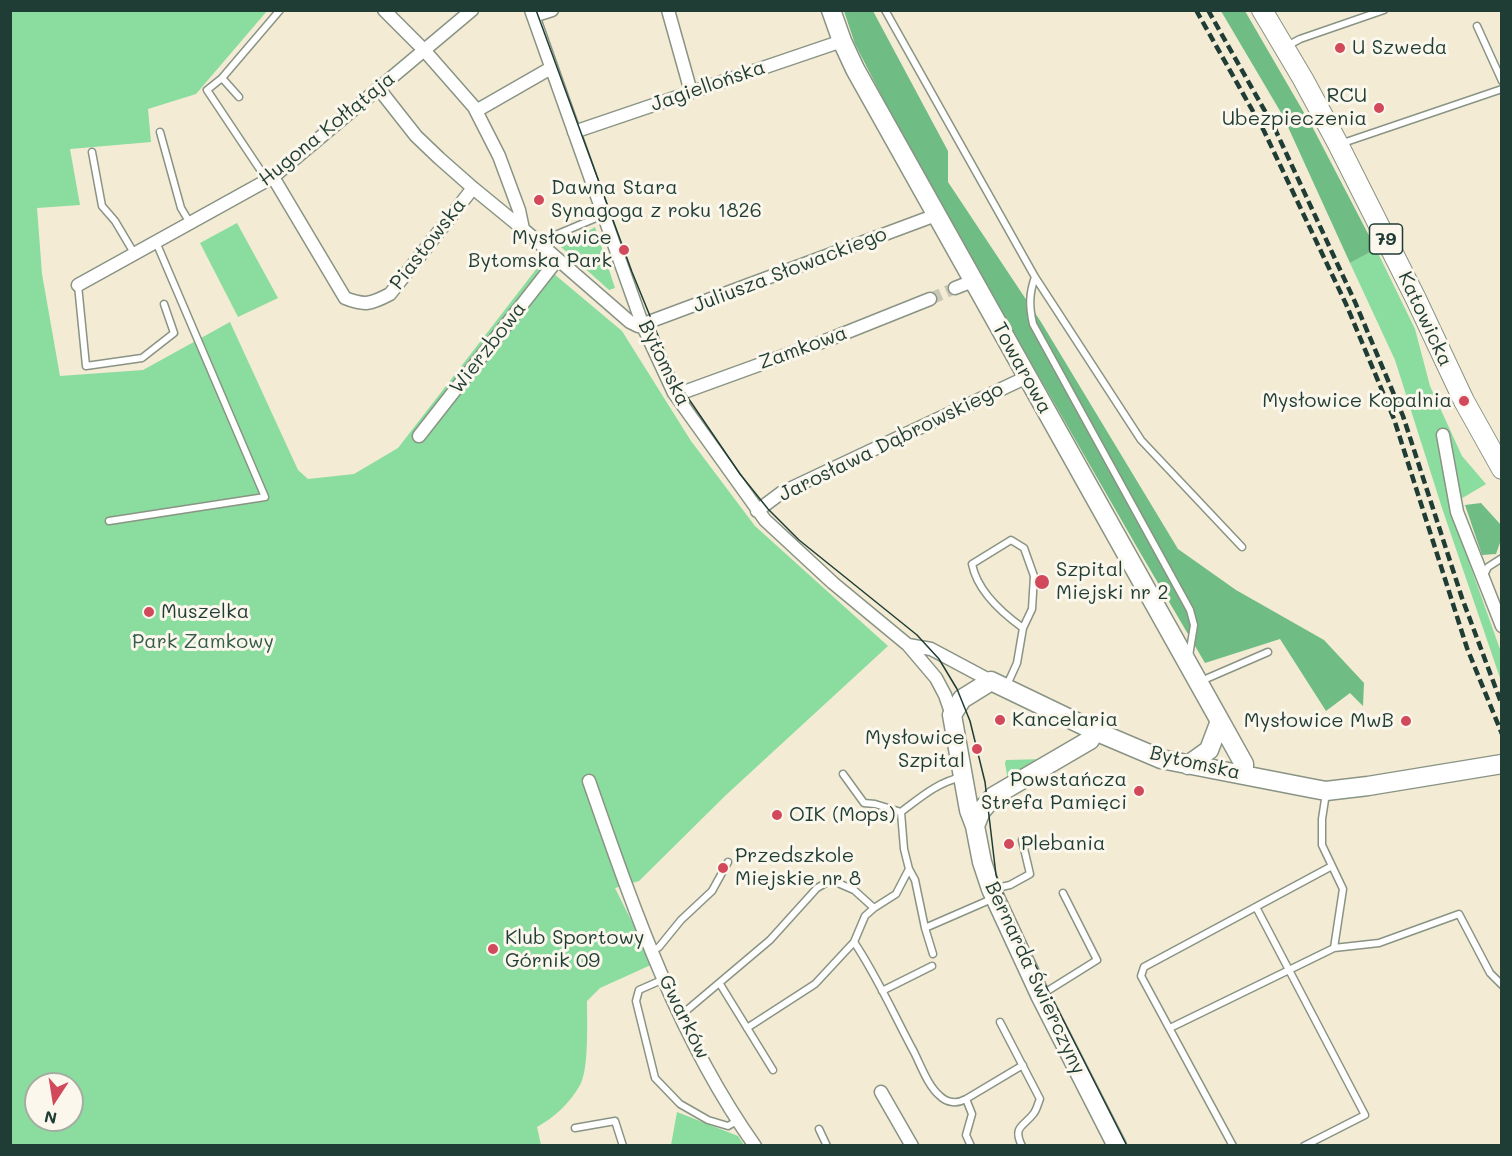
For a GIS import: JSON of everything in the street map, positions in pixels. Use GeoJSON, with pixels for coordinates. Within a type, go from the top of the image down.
{"type":"FeatureCollection","features":[{"type":"Feature","properties":{"kind":"main road","name":"Katowicka"},"geometry":{"type":"LineString","coordinates":[[1262,10],[1338,144],[1464,400],[1502,469]]}},
{"type":"Feature","properties":{"kind":"street"},"geometry":{"type":"LineString","coordinates":[[384,10],[424,50],[476,111],[499,156],[524,229]]}},
{"type":"Feature","properties":{"kind":"street","name":"Hugona Kołłątaja"},"geometry":{"type":"LineString","coordinates":[[78,285],[270,178],[472,10]]}},
{"type":"Feature","properties":{"kind":"street"},"geometry":{"type":"LineString","coordinates":[[532,13],[552,10]]}},
{"type":"Feature","properties":{"kind":"street"},"geometry":{"type":"LineString","coordinates":[[668,10],[691,92]]}},
{"type":"Feature","properties":{"kind":"street","name":"Towarowa"},"geometry":{"type":"LineString","coordinates":[[831,10],[855,69],[1244,764],[1244,775]]}},
{"type":"Feature","properties":{"kind":"street","name":"Bytomska"},"geometry":{"type":"LineString","coordinates":[[532,13],[643,326],[674,393],[757,511],[833,583],[908,645],[936,678],[952,715]]}},
{"type":"Feature","properties":{"kind":"street","name":"Jagiellońska"},"geometry":{"type":"LineString","coordinates":[[574,132],[842,41]]}},
{"type":"Feature","properties":{"kind":"street"},"geometry":{"type":"LineString","coordinates":[[476,111],[551,68]]}},
{"type":"Feature","properties":{"kind":"street"},"geometry":{"type":"LineString","coordinates":[[379,89],[416,136],[473,188],[524,229],[630,322],[643,326]]}},
{"type":"Feature","properties":{"kind":"street","name":"Piastowska"},"geometry":{"type":"LineString","coordinates":[[270,178],[345,298],[359,304],[376,301],[390,294],[473,188]]}},
{"type":"Feature","properties":{"kind":"street","name":"Juliusza Słowackiego"},"geometry":{"type":"LineString","coordinates":[[643,326],[936,214]]}},
{"type":"Feature","properties":{"kind":"street","name":"Wierzbowa"},"geometry":{"type":"LineString","coordinates":[[419,436],[557,260]]}},
{"type":"Feature","properties":{"kind":"street"},"geometry":{"type":"LineString","coordinates":[[955,288],[973,281]]}},
{"type":"Feature","properties":{"kind":"street","name":"Zamkowa"},"geometry":{"type":"LineString","coordinates":[[674,393],[684,392],[807,347],[930,299]]}},
{"type":"Feature","properties":{"kind":"street","name":"Jarosława Dąbrowskiego"},"geometry":{"type":"LineString","coordinates":[[757,511],[781,493],[1027,377]]}},
{"type":"Feature","properties":{"kind":"street"},"geometry":{"type":"LineString","coordinates":[[1443,435],[1457,512],[1502,626]]}},
{"type":"Feature","properties":{"kind":"street","name":"Bytomska"},"geometry":{"type":"LineString","coordinates":[[908,645],[932,650],[998,685],[1095,731],[1161,759],[1188,765],[1326,790],[1380,784],[1502,764]]}},
{"type":"Feature","properties":{"kind":"street"},"geometry":{"type":"LineString","coordinates":[[952,715],[962,699],[998,685]]}},
{"type":"Feature","properties":{"kind":"street","name":"Bernarda Świerczyny"},"geometry":{"type":"LineString","coordinates":[[952,715],[969,810],[975,826],[982,862],[993,893],[1041,997],[1117,1146]]}},
{"type":"Feature","properties":{"kind":"street"},"geometry":{"type":"LineString","coordinates":[[1188,765],[1209,750],[1220,721]]}},
{"type":"Feature","properties":{"kind":"street"},"geometry":{"type":"LineString","coordinates":[[975,826],[984,806],[994,796],[1090,740],[1095,731]]}},
{"type":"Feature","properties":{"kind":"street"},"geometry":{"type":"LineString","coordinates":[[963,780],[981,794],[994,796]]}},
{"type":"Feature","properties":{"kind":"street","name":"Gwarków"},"geometry":{"type":"LineString","coordinates":[[589,781],[623,878],[679,1017],[737,1121],[755,1146]]}},
{"type":"Feature","properties":{"kind":"street"},"geometry":{"type":"LineString","coordinates":[[881,1092],[912,1146]]}},
{"type":"Feature","properties":{"kind":"lane"},"geometry":{"type":"LineString","coordinates":[[270,178],[207,90],[222,78],[280,10]]}},
{"type":"Feature","properties":{"kind":"lane"},"geometry":{"type":"LineString","coordinates":[[885,10],[1035,277],[1141,440],[1242,547]]}},
{"type":"Feature","properties":{"kind":"lane"},"geometry":{"type":"LineString","coordinates":[[1284,48],[1299,39],[1384,10]]}},
{"type":"Feature","properties":{"kind":"lane"},"geometry":{"type":"LineString","coordinates":[[1477,26],[1502,81]]}},
{"type":"Feature","properties":{"kind":"lane"},"geometry":{"type":"LineString","coordinates":[[222,78],[239,97]]}},
{"type":"Feature","properties":{"kind":"lane"},"geometry":{"type":"LineString","coordinates":[[1338,144],[1502,89]]}},
{"type":"Feature","properties":{"kind":"lane"},"geometry":{"type":"LineString","coordinates":[[160,132],[181,208],[190,224]]}},
{"type":"Feature","properties":{"kind":"lane"},"geometry":{"type":"LineString","coordinates":[[92,152],[102,206],[115,221],[134,253]]}},
{"type":"Feature","properties":{"kind":"lane"},"geometry":{"type":"LineString","coordinates":[[539,242],[603,215]]}},
{"type":"Feature","properties":{"kind":"lane"},"geometry":{"type":"LineString","coordinates":[[109,521],[265,497],[156,242]]}},
{"type":"Feature","properties":{"kind":"lane"},"geometry":{"type":"LineString","coordinates":[[1035,277],[1029,293],[1033,324],[1193,618],[1194,631],[1187,663]]}},
{"type":"Feature","properties":{"kind":"lane"},"geometry":{"type":"LineString","coordinates":[[78,285],[86,366],[142,358],[174,333],[164,303]]}},
{"type":"Feature","properties":{"kind":"lane"},"geometry":{"type":"LineString","coordinates":[[998,685],[1017,663],[1023,628],[1032,609],[1034,576],[1024,548],[1011,540],[972,564],[974,576],[981,586],[1005,615],[1023,628]]}},
{"type":"Feature","properties":{"kind":"lane"},"geometry":{"type":"LineString","coordinates":[[1483,577],[1488,567],[1502,558]]}},
{"type":"Feature","properties":{"kind":"lane"},"geometry":{"type":"LineString","coordinates":[[1198,682],[1268,652]]}},
{"type":"Feature","properties":{"kind":"lane"},"geometry":{"type":"LineString","coordinates":[[843,774],[864,803],[901,812]]}},
{"type":"Feature","properties":{"kind":"lane"},"geometry":{"type":"LineString","coordinates":[[901,812],[933,788],[950,779],[963,780]]}},
{"type":"Feature","properties":{"kind":"lane"},"geometry":{"type":"LineString","coordinates":[[1326,790],[1322,819],[1322,845],[1343,889],[1334,948]]}},
{"type":"Feature","properties":{"kind":"lane"},"geometry":{"type":"LineString","coordinates":[[901,812],[904,849],[909,869],[915,880],[933,954]]}},
{"type":"Feature","properties":{"kind":"lane"},"geometry":{"type":"LineString","coordinates":[[925,928],[1030,874],[1022,840]]}},
{"type":"Feature","properties":{"kind":"lane"},"geometry":{"type":"LineString","coordinates":[[653,951],[712,891],[728,862]]}},
{"type":"Feature","properties":{"kind":"lane"},"geometry":{"type":"LineString","coordinates":[[1233,1146],[1141,975],[1144,967],[1332,867]]}},
{"type":"Feature","properties":{"kind":"lane"},"geometry":{"type":"LineString","coordinates":[[747,1028],[815,984],[854,942],[865,916],[896,894],[909,869]]}},
{"type":"Feature","properties":{"kind":"lane"},"geometry":{"type":"LineString","coordinates":[[679,1017],[770,940],[817,888],[831,880],[854,890],[874,908]]}},
{"type":"Feature","properties":{"kind":"lane"},"geometry":{"type":"LineString","coordinates":[[1041,997],[1097,960],[1063,893]]}},
{"type":"Feature","properties":{"kind":"lane"},"geometry":{"type":"LineString","coordinates":[[1256,907],[1365,1115],[1304,1146]]}},
{"type":"Feature","properties":{"kind":"lane"},"geometry":{"type":"LineString","coordinates":[[1170,1028],[1334,948],[1379,943],[1459,914],[1490,974],[1502,985]]}},
{"type":"Feature","properties":{"kind":"lane"},"geometry":{"type":"LineString","coordinates":[[854,942],[867,961],[938,1095],[949,1102],[966,1099],[1023,1065]]}},
{"type":"Feature","properties":{"kind":"lane"},"geometry":{"type":"LineString","coordinates":[[882,991],[932,966]]}},
{"type":"Feature","properties":{"kind":"lane"},"geometry":{"type":"LineString","coordinates":[[664,979],[639,990],[636,1001],[655,1078],[680,1104],[708,1120],[728,1126],[737,1121]]}},
{"type":"Feature","properties":{"kind":"lane"},"geometry":{"type":"LineString","coordinates":[[720,984],[773,1071]]}},
{"type":"Feature","properties":{"kind":"lane"},"geometry":{"type":"LineString","coordinates":[[1000,1022],[1040,1099],[1035,1112],[1019,1129],[1017,1136],[1022,1146]]}},
{"type":"Feature","properties":{"kind":"lane"},"geometry":{"type":"LineString","coordinates":[[966,1099],[972,1114],[966,1135],[971,1146]]}},
{"type":"Feature","properties":{"kind":"lane"},"geometry":{"type":"LineString","coordinates":[[575,1128],[615,1121],[623,1146]]}},
{"type":"Feature","properties":{"kind":"lane"},"geometry":{"type":"LineString","coordinates":[[819,1129],[827,1146]]}},
{"type":"Feature","properties":{"kind":"green space","name":"Park Zamkowy"},"geometry":{"type":"Polygon","coordinates":[[[10,11],[267,11],[196,94],[148,109],[151,142],[70,149],[80,205],[37,208],[42,274],[60,376],[143,370],[230,322],[298,470],[308,479],[354,474],[398,448],[541,263],[622,331],[691,441],[755,526],[888,646],[726,795],[639,881],[615,888],[653,964],[600,988],[587,1001],[587,1044],[583,1078],[567,1104],[537,1127],[541,1145],[11,1145],[10,11]]]}},
{"type":"Feature","properties":{"kind":"green space"},"geometry":{"type":"Polygon","coordinates":[[[844,11],[873,11],[948,151],[948,182],[1041,322],[1178,549],[1236,590],[1324,640],[1364,683],[1363,706],[1350,693],[1326,711],[1280,639],[1205,663],[913,157],[855,44],[844,11]]]}},
{"type":"Feature","properties":{"kind":"green space"},"geometry":{"type":"Polygon","coordinates":[[[1221,11],[1245,11],[1314,130],[1376,249],[1350,263],[1283,116],[1221,11]]]}},
{"type":"Feature","properties":{"kind":"green space"},"geometry":{"type":"Polygon","coordinates":[[[237,223],[278,298],[238,317],[200,243],[237,223]]]}},
{"type":"Feature","properties":{"kind":"green space"},"geometry":{"type":"Polygon","coordinates":[[[595,227],[615,288],[609,290],[561,247],[595,227]]]}},
{"type":"Feature","properties":{"kind":"green space"},"geometry":{"type":"Polygon","coordinates":[[[1376,249],[1415,329],[1430,386],[1462,456],[1486,484],[1449,506],[1501,652],[1501,681],[1395,360],[1350,263],[1376,249]]]}},
{"type":"Feature","properties":{"kind":"green space"},"geometry":{"type":"Polygon","coordinates":[[[1481,503],[1501,525],[1501,540],[1496,554],[1482,555],[1465,505],[1481,503]]]}},
{"type":"Feature","properties":{"kind":"green space"},"geometry":{"type":"Polygon","coordinates":[[[1045,759],[1008,781],[1006,760],[1045,759]]]}},
{"type":"Feature","properties":{"kind":"green space"},"geometry":{"type":"Polygon","coordinates":[[[677,1112],[738,1136],[744,1145],[671,1145],[677,1112]]]}},
{"type":"Feature","properties":{"kind":"tunnel"},"geometry":{"type":"LineString","coordinates":[[930,299],[955,288]]}},
{"type":"Feature","properties":{"kind":"tram line"},"geometry":{"type":"LineString","coordinates":[[536,10],[632,272],[670,365],[684,392],[740,474],[768,509],[799,540],[917,635],[939,659],[957,689],[970,721],[985,782],[996,875],[1011,917],[1127,1146]]}},
{"type":"Feature","properties":{"kind":"railway"},"geometry":{"type":"LineString","coordinates":[[1196,10],[1264,131],[1346,304],[1394,419],[1467,648],[1502,734]]}},
{"type":"Feature","properties":{"kind":"railway"},"geometry":{"type":"LineString","coordinates":[[1208,10],[1275,129],[1355,302],[1403,416],[1462,598],[1502,705]]}},
{"type":"Feature","properties":{"kind":"place","name":"U Szweda"},"geometry":{"type":"Point","coordinates":[1340,48]}},
{"type":"Feature","properties":{"kind":"place","name":"RCU Ubezpieczenia"},"geometry":{"type":"Point","coordinates":[1379,108]}},
{"type":"Feature","properties":{"kind":"place","name":"Dawna Stara Synagoga z roku 1826"},"geometry":{"type":"Point","coordinates":[539,200]}},
{"type":"Feature","properties":{"kind":"place","name":"Mysłowice Bytomska Park"},"geometry":{"type":"Point","coordinates":[624,250]}},
{"type":"Feature","properties":{"kind":"place","name":"Mysłowice Kopalnia"},"geometry":{"type":"Point","coordinates":[1464,401]}},
{"type":"Feature","properties":{"kind":"place","name":"Szpital Miejski nr 2"},"geometry":{"type":"Point","coordinates":[1042,582]}},
{"type":"Feature","properties":{"kind":"place","name":"Muszelka"},"geometry":{"type":"Point","coordinates":[149,612]}},
{"type":"Feature","properties":{"kind":"place","name":"Kancelaria"},"geometry":{"type":"Point","coordinates":[1000,720]}},
{"type":"Feature","properties":{"kind":"place","name":"Mysłowice MwB"},"geometry":{"type":"Point","coordinates":[1406,721]}},
{"type":"Feature","properties":{"kind":"place","name":"Mysłowice Szpital"},"geometry":{"type":"Point","coordinates":[977,749]}},
{"type":"Feature","properties":{"kind":"place","name":"Powstańcza Strefa Pamięci"},"geometry":{"type":"Point","coordinates":[1139,791]}},
{"type":"Feature","properties":{"kind":"place","name":"OIK (Mops)"},"geometry":{"type":"Point","coordinates":[777,815]}},
{"type":"Feature","properties":{"kind":"place","name":"Plebania"},"geometry":{"type":"Point","coordinates":[1009,844]}},
{"type":"Feature","properties":{"kind":"place","name":"Przedszkole Miejskie nr 8"},"geometry":{"type":"Point","coordinates":[723,868]}},
{"type":"Feature","properties":{"kind":"place","name":"Klub Sportowy Górnik 09"},"geometry":{"type":"Point","coordinates":[493,949]}}]}
